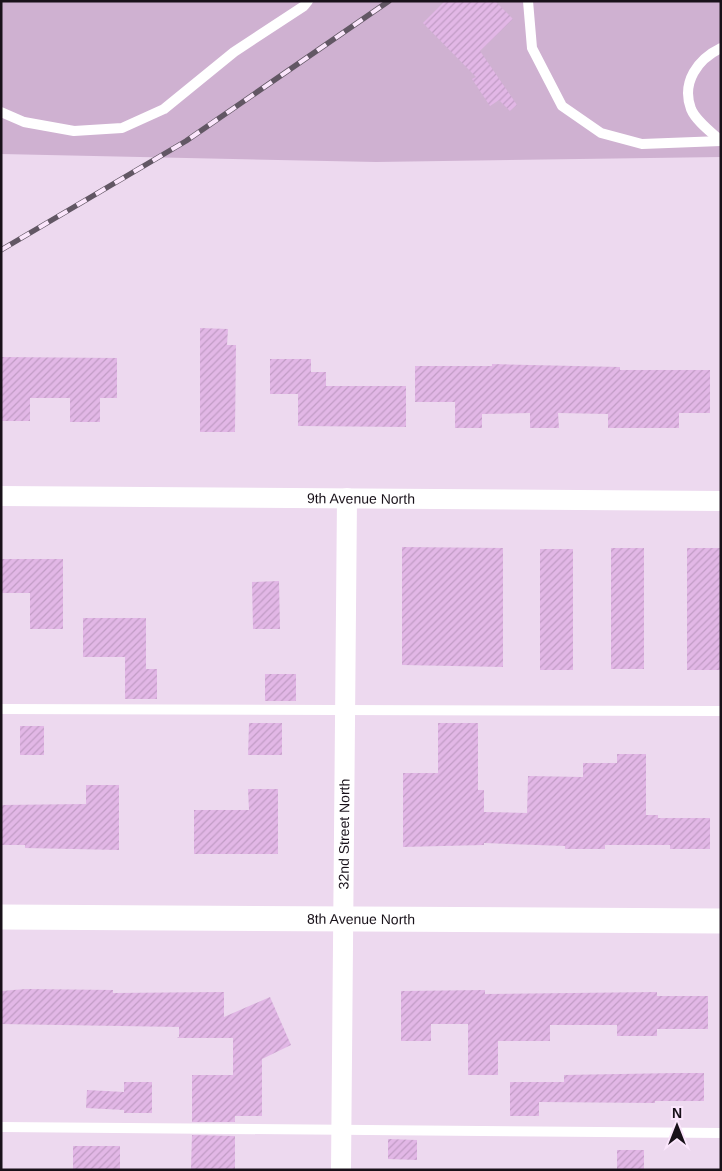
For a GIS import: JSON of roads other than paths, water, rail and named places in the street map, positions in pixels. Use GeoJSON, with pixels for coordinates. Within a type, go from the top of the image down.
{"type":"FeatureCollection","features":[{"type":"Feature","properties":{"kind":"street","name":"9th Avenue North"},"geometry":{"type":"LineString","coordinates":[[1,496],[721,502]]}},
{"type":"Feature","properties":{"kind":"street","name":"32nd Street North"},"geometry":{"type":"LineString","coordinates":[[341,1170],[347,498]]}},
{"type":"Feature","properties":{"kind":"street","name":"8th Avenue North"},"geometry":{"type":"LineString","coordinates":[[1,917],[721,921]]}},
{"type":"Feature","properties":{"kind":"lane"},"geometry":{"type":"LineString","coordinates":[[1,112],[24,122],[74,131],[122,128],[164,109],[234,52],[304,6],[308,1]]}},
{"type":"Feature","properties":{"kind":"lane"},"geometry":{"type":"LineString","coordinates":[[528,1],[532,48],[562,106],[601,133],[642,144],[721,141]]}},
{"type":"Feature","properties":{"kind":"lane"},"geometry":{"type":"LineString","coordinates":[[721,48],[702,60],[694,70],[689,84],[692,110],[721,141]]}},
{"type":"Feature","properties":{"kind":"lane"},"geometry":{"type":"LineString","coordinates":[[1,709],[721,712]]}},
{"type":"Feature","properties":{"kind":"lane"},"geometry":{"type":"LineString","coordinates":[[1,1128],[721,1133]]}},
{"type":"Feature","properties":{"kind":"railway"},"geometry":{"type":"LineString","coordinates":[[1,250],[186,141],[389,1]]}}]}
